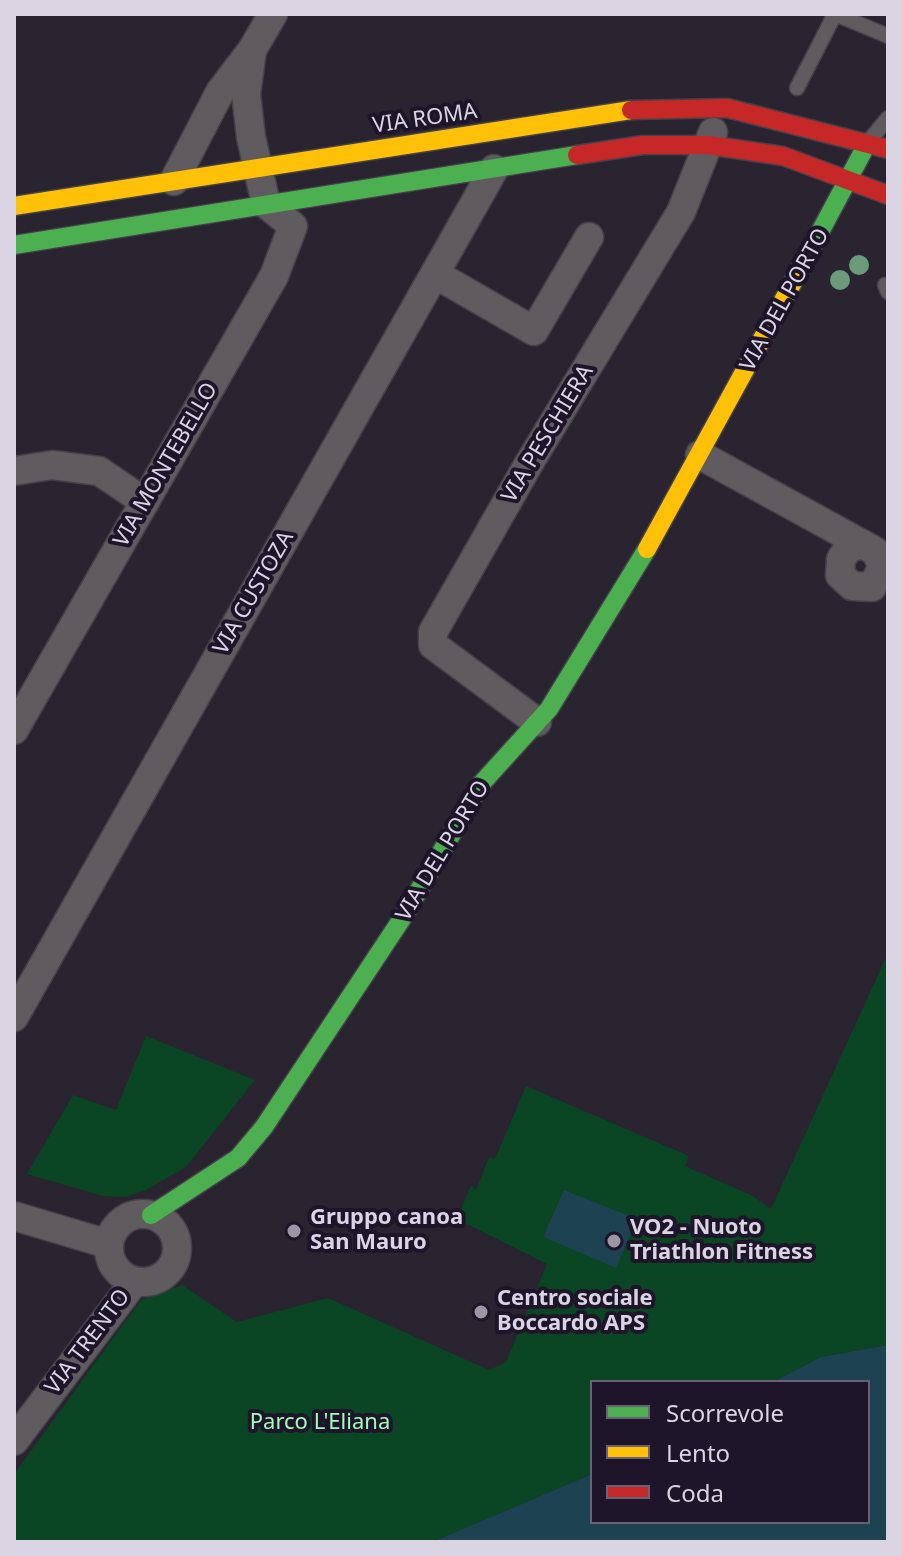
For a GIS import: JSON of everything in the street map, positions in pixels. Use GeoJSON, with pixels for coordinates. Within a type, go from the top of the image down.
{"type":"FeatureCollection","features":[{"type":"Feature","properties":{"kind":"main road","name":"VIA ROMA"},"geometry":{"type":"LineString","coordinates":[[25,247],[266,204],[394,190],[502,154],[577,111],[722,108],[787,121],[888,149]]}},
{"type":"Feature","properties":{"kind":"main road","name":"VIA ROMA"},"geometry":{"type":"LineString","coordinates":[[20,200],[174,181],[404,137],[502,154],[643,145],[708,145],[783,156],[888,195]]}},
{"type":"Feature","properties":{"kind":"main road","name":"VIA DEL PORTO"},"geometry":{"type":"LineString","coordinates":[[151,1215],[238,1158],[264,1127],[405,914],[481,784],[549,709],[811,263],[867,144]]}},
{"type":"Feature","properties":{"kind":"street"},"geometry":{"type":"LineString","coordinates":[[174,181],[220,92],[252,50],[273,14]]}},
{"type":"Feature","properties":{"kind":"street"},"geometry":{"type":"LineString","coordinates":[[252,50],[246,94],[251,137],[266,204]]}},
{"type":"Feature","properties":{"kind":"street","name":"VIA PESCHIERA"},"geometry":{"type":"LineString","coordinates":[[537,722],[433,645],[433,632],[528,465],[681,212],[722,108]]}},
{"type":"Feature","properties":{"kind":"street","name":"VIA CUSTOZA"},"geometry":{"type":"LineString","coordinates":[[14,1017],[502,154]]}},
{"type":"Feature","properties":{"kind":"street","name":"VIA MONTEBELLO"},"geometry":{"type":"LineString","coordinates":[[14,730],[274,276],[293,226],[266,204]]}},
{"type":"Feature","properties":{"kind":"street"},"geometry":{"type":"LineString","coordinates":[[435,274],[534,331],[589,237]]}},
{"type":"Feature","properties":{"kind":"street"},"geometry":{"type":"LineString","coordinates":[[700,455],[861,544]]}},
{"type":"Feature","properties":{"kind":"street"},"geometry":{"type":"LineString","coordinates":[[14,471],[52,465],[99,471],[145,502]]}},
{"type":"Feature","properties":{"kind":"street"},"geometry":{"type":"LineString","coordinates":[[151,1215],[169,1226],[177,1245],[176,1257],[165,1275],[156,1280],[134,1282],[117,1272],[111,1263],[108,1244],[118,1223],[128,1217],[151,1215]]}},
{"type":"Feature","properties":{"kind":"street"},"geometry":{"type":"LineString","coordinates":[[14,1216],[108,1244]]}},
{"type":"Feature","properties":{"kind":"street","name":"VIA TRENTO"},"geometry":{"type":"LineString","coordinates":[[14,1441],[134,1282]]}},
{"type":"Feature","properties":{"kind":"lane"},"geometry":{"type":"LineString","coordinates":[[797,88],[835,14],[888,36]]}},
{"type":"Feature","properties":{"kind":"lane"},"geometry":{"type":"LineString","coordinates":[[867,144],[888,118]]}},
{"type":"Feature","properties":{"kind":"green space","name":"Parco L'Eliana"},"geometry":{"type":"Polygon","coordinates":[[[888,953],[888,1345],[821,1357],[777,1380],[590,1380],[590,1475],[432,1542],[14,1542],[14,1474],[141,1300],[182,1285],[237,1322],[328,1298],[489,1370],[506,1362],[547,1264],[457,1219],[471,1185],[476,1190],[489,1157],[495,1159],[526,1086],[689,1156],[685,1166],[751,1195],[771,1209],[888,953]]]}},
{"type":"Feature","properties":{"kind":"green space"},"geometry":{"type":"Polygon","coordinates":[[[146,1036],[255,1080],[186,1167],[146,1190],[125,1197],[103,1196],[27,1174],[73,1095],[116,1110],[146,1036]]]}},
{"type":"Feature","properties":{"kind":"water"},"geometry":{"type":"Polygon","coordinates":[[[564,1190],[637,1219],[616,1268],[543,1237],[564,1190]]]}},
{"type":"Feature","properties":{"kind":"water"},"geometry":{"type":"Polygon","coordinates":[[[888,1345],[888,1542],[432,1542],[590,1475],[590,1524],[870,1524],[870,1380],[777,1380],[821,1357],[888,1345]]]}},
{"type":"Feature","properties":{"kind":"traffic: fast"},"geometry":{"type":"LineString","coordinates":[[797,275],[867,144]]}},
{"type":"Feature","properties":{"kind":"traffic: fast"},"geometry":{"type":"LineString","coordinates":[[14,245],[577,155]]}},
{"type":"Feature","properties":{"kind":"traffic: fast"},"geometry":{"type":"LineString","coordinates":[[151,1215],[238,1158],[264,1127],[405,914],[481,784],[549,709],[647,549]]}},
{"type":"Feature","properties":{"kind":"traffic: slow"},"geometry":{"type":"LineString","coordinates":[[14,206],[631,110]]}},
{"type":"Feature","properties":{"kind":"traffic: slow"},"geometry":{"type":"LineString","coordinates":[[647,549],[797,275]]}},
{"type":"Feature","properties":{"kind":"traffic: jam"},"geometry":{"type":"LineString","coordinates":[[631,110],[727,108],[888,149]]}},
{"type":"Feature","properties":{"kind":"traffic: jam"},"geometry":{"type":"LineString","coordinates":[[577,155],[643,145],[708,145],[783,156],[888,195]]}},
{"type":"Feature","properties":{"kind":"place","name":"Gruppo canoa San Mauro"},"geometry":{"type":"Point","coordinates":[294,1231]}},
{"type":"Feature","properties":{"kind":"place","name":"VO2 - Nuoto Triathlon Fitness"},"geometry":{"type":"Point","coordinates":[614,1241]}},
{"type":"Feature","properties":{"kind":"place","name":"Centro sociale Boccardo APS"},"geometry":{"type":"Point","coordinates":[481,1312]}}]}
